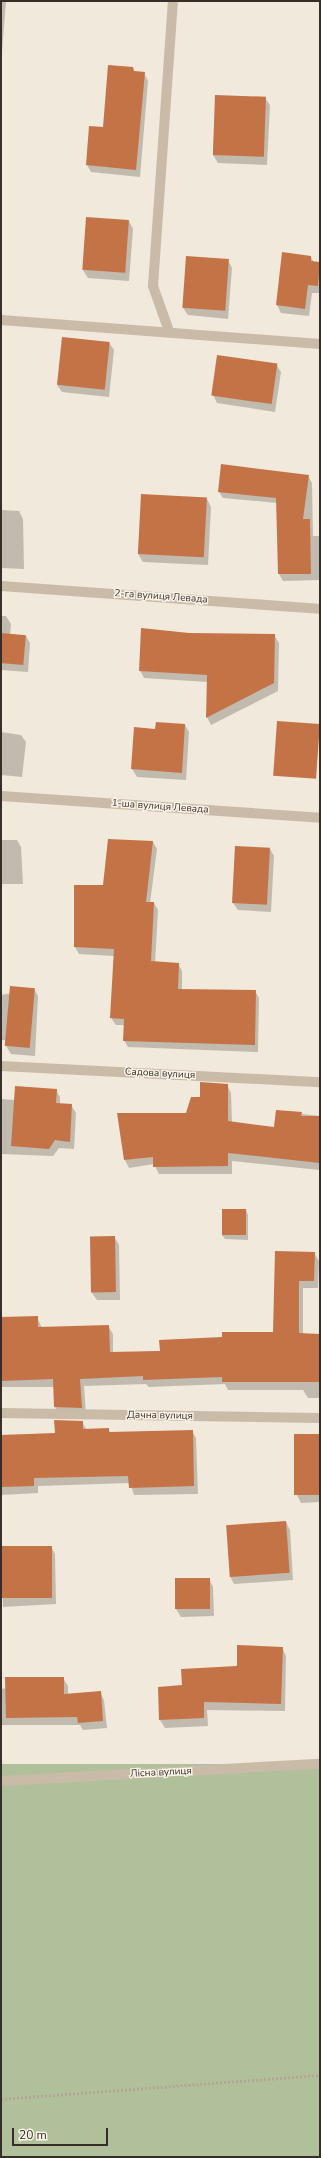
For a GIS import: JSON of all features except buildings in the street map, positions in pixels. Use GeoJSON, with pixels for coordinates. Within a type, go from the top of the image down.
{"type":"FeatureCollection","features":[{"type":"Feature","properties":{"kind":"street"},"geometry":{"type":"LineString","coordinates":[[169,331],[153,286],[173,1]]}},
{"type":"Feature","properties":{"kind":"street"},"geometry":{"type":"LineString","coordinates":[[1,320],[169,331],[320,344]]}},
{"type":"Feature","properties":{"kind":"street","name":"2-га вулиця Левада"},"geometry":{"type":"LineString","coordinates":[[1,586],[320,609]]}},
{"type":"Feature","properties":{"kind":"street","name":"1-ша вулиця Левада"},"geometry":{"type":"LineString","coordinates":[[1,796],[320,818]]}},
{"type":"Feature","properties":{"kind":"street","name":"Садова вулиця"},"geometry":{"type":"LineString","coordinates":[[1,1066],[320,1082]]}},
{"type":"Feature","properties":{"kind":"street","name":"Дачна вулиця"},"geometry":{"type":"LineString","coordinates":[[1,1413],[320,1418]]}},
{"type":"Feature","properties":{"kind":"street","name":"Лісна вулиця"},"geometry":{"type":"LineString","coordinates":[[1,1782],[320,1764]]}},
{"type":"Feature","properties":{"kind":"path"},"geometry":{"type":"LineString","coordinates":[[1,2099],[320,2075]]}},
{"type":"Feature","properties":{"kind":"green space"},"geometry":{"type":"Polygon","coordinates":[[[1,1764],[320,1764],[320,2157],[1,2157],[1,1764]]]}}]}
